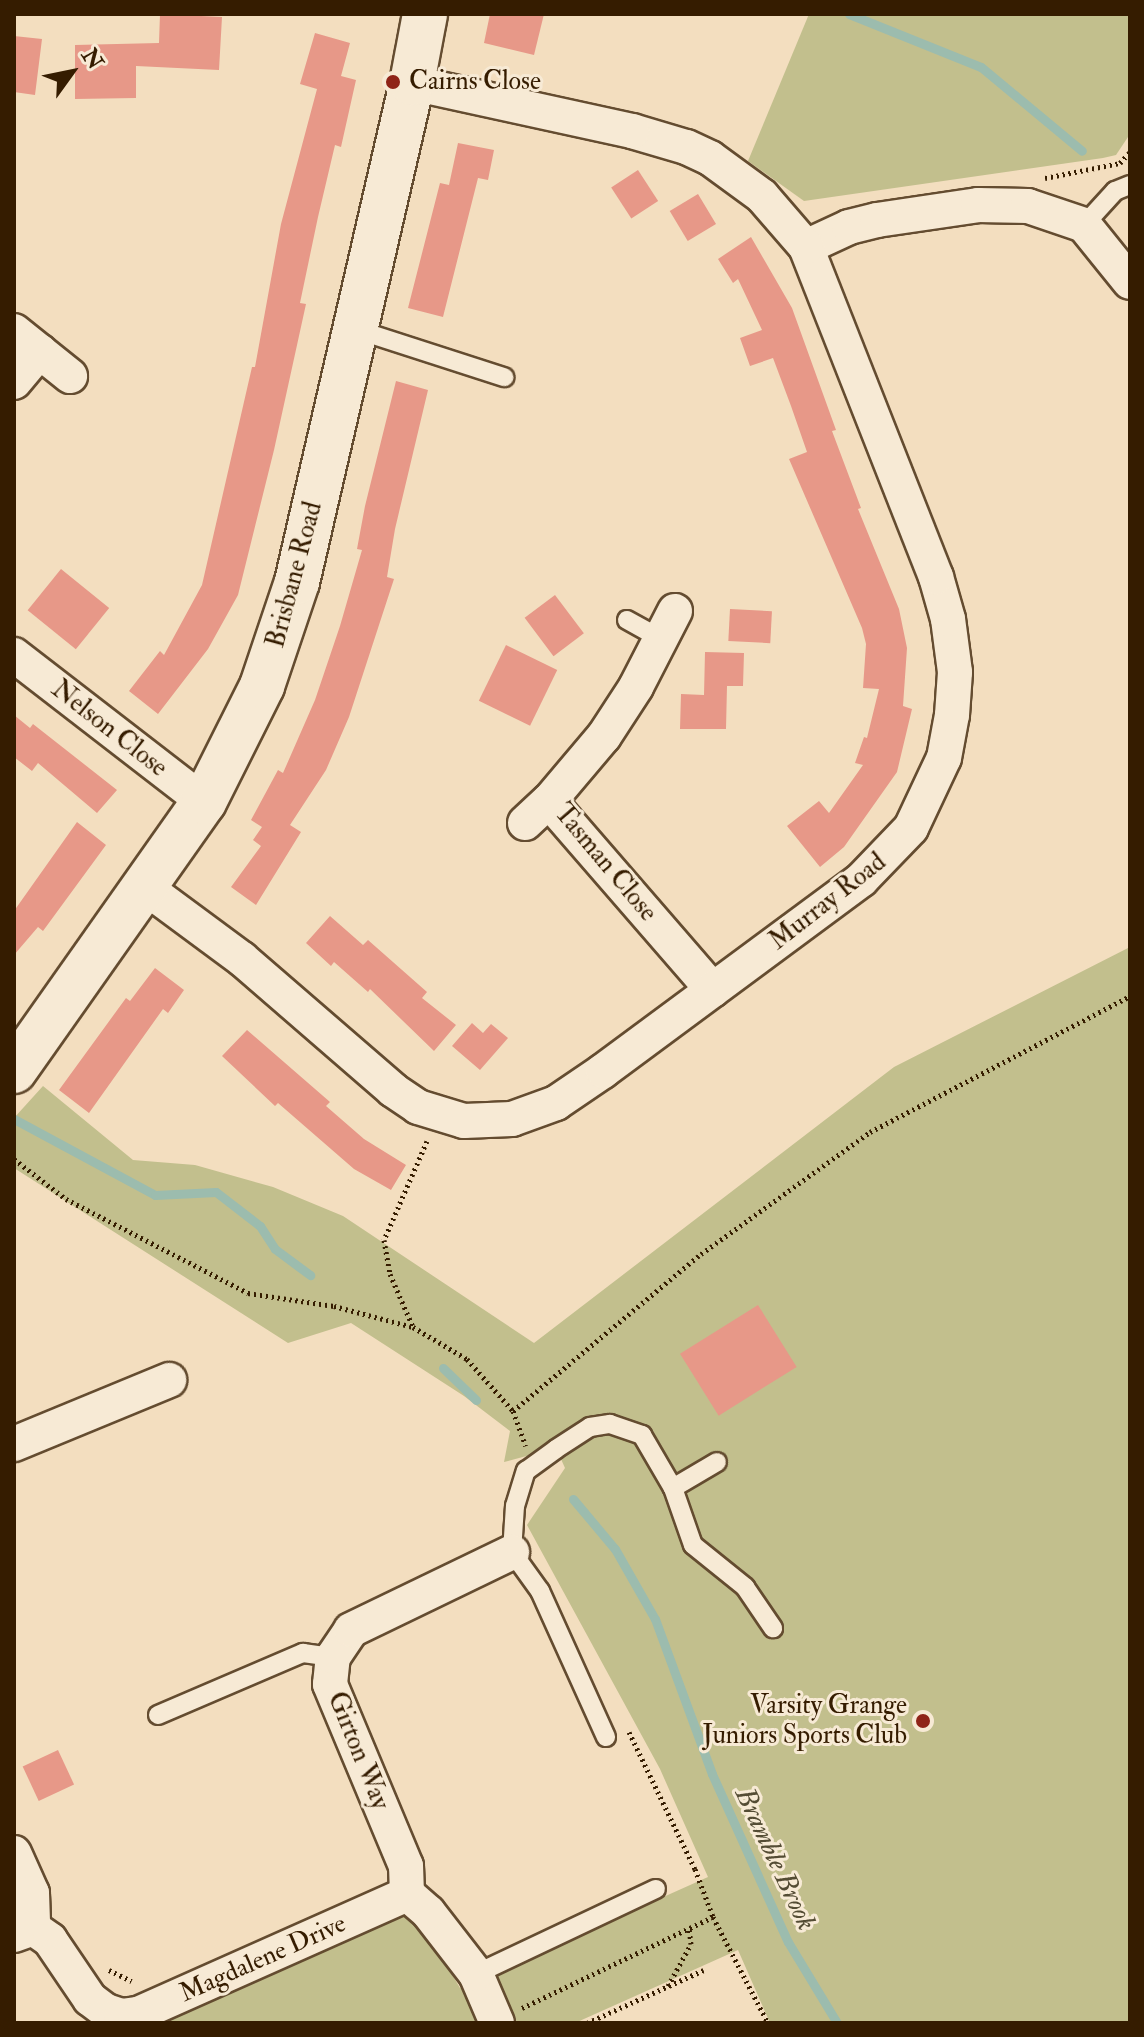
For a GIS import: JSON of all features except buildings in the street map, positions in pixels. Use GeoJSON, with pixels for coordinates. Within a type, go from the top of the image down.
{"type":"FeatureCollection","features":[{"type":"Feature","properties":{"kind":"street","name":"Brisbane Road"},"geometry":{"type":"LineString","coordinates":[[21,1044],[146,888],[204,802],[262,686],[293,596],[412,83],[425,14]]}},
{"type":"Feature","properties":{"kind":"street","name":"Murray Road"},"geometry":{"type":"LineString","coordinates":[[146,888],[242,959],[393,1090],[418,1107],[438,1116],[464,1121],[512,1119],[556,1103],[861,880],[899,845],[921,811],[944,758],[954,701],[955,656],[936,577],[806,247],[762,196],[710,158],[686,147],[632,131],[412,83]]}},
{"type":"Feature","properties":{"kind":"street"},"geometry":{"type":"LineString","coordinates":[[806,247],[849,227],[877,220],[978,205],[1028,206],[1084,225],[1130,282]]}},
{"type":"Feature","properties":{"kind":"street"},"geometry":{"type":"LineString","coordinates":[[14,382],[27,341],[70,376]]}},
{"type":"Feature","properties":{"kind":"street","name":"Tasman Close"},"geometry":{"type":"LineString","coordinates":[[668,625],[604,736],[537,812],[713,990]]}},
{"type":"Feature","properties":{"kind":"street","name":"Nelson Close"},"geometry":{"type":"LineString","coordinates":[[14,655],[204,802]]}},
{"type":"Feature","properties":{"kind":"street"},"geometry":{"type":"LineString","coordinates":[[14,1444],[145,1379]]}},
{"type":"Feature","properties":{"kind":"street","name":"Girton Way"},"geometry":{"type":"LineString","coordinates":[[407,1894],[406,1866],[330,1684],[333,1657],[351,1630],[512,1552]]}},
{"type":"Feature","properties":{"kind":"street"},"geometry":{"type":"LineString","coordinates":[[14,1853],[32,1893],[23,1932]]}},
{"type":"Feature","properties":{"kind":"street"},"geometry":{"type":"LineString","coordinates":[[407,1894],[428,1912],[476,1974],[497,2022]]}},
{"type":"Feature","properties":{"kind":"street","name":"Magdalene Drive"},"geometry":{"type":"LineString","coordinates":[[23,1932],[50,1940],[105,2017],[121,2016],[138,2014],[407,1894]]}},
{"type":"Feature","properties":{"kind":"lane"},"geometry":{"type":"LineString","coordinates":[[1084,225],[1115,191],[1130,185]]}},
{"type":"Feature","properties":{"kind":"lane"},"geometry":{"type":"LineString","coordinates":[[355,329],[490,369],[504,377]]}},
{"type":"Feature","properties":{"kind":"lane"},"geometry":{"type":"LineString","coordinates":[[627,620],[668,625]]}},
{"type":"Feature","properties":{"kind":"lane"},"geometry":{"type":"LineString","coordinates":[[606,1737],[540,1591],[512,1552],[515,1506],[526,1471],[590,1427],[610,1424],[642,1435],[673,1488],[693,1545],[745,1587],[773,1628]]}},
{"type":"Feature","properties":{"kind":"lane"},"geometry":{"type":"LineString","coordinates":[[673,1488],[717,1462]]}},
{"type":"Feature","properties":{"kind":"lane"},"geometry":{"type":"LineString","coordinates":[[158,1715],[303,1653],[333,1657]]}},
{"type":"Feature","properties":{"kind":"lane"},"geometry":{"type":"LineString","coordinates":[[476,1974],[656,1889]]}},
{"type":"Feature","properties":{"kind":"path"},"geometry":{"type":"LineString","coordinates":[[1033,180],[1120,163],[1130,152]]}},
{"type":"Feature","properties":{"kind":"path"},"geometry":{"type":"LineString","coordinates":[[513,1411],[701,1254],[870,1132],[1130,996]]}},
{"type":"Feature","properties":{"kind":"path"},"geometry":{"type":"LineString","coordinates":[[413,1327],[390,1274],[384,1240],[401,1194],[438,1116]]}},
{"type":"Feature","properties":{"kind":"path"},"geometry":{"type":"LineString","coordinates":[[14,1159],[66,1199],[248,1293],[334,1306],[413,1327],[467,1359],[513,1411],[527,1451]]}},
{"type":"Feature","properties":{"kind":"path"},"geometry":{"type":"LineString","coordinates":[[497,2022],[713,1917],[768,2023]]}},
{"type":"Feature","properties":{"kind":"path"},"geometry":{"type":"LineString","coordinates":[[668,1986],[691,1944],[689,1928]]}},
{"type":"Feature","properties":{"kind":"path"},"geometry":{"type":"LineString","coordinates":[[102,1966],[124,1980],[137,1982]]}},
{"type":"Feature","properties":{"kind":"path"},"geometry":{"type":"LineString","coordinates":[[587,2023],[704,1970]]}},
{"type":"Feature","properties":{"kind":"shaded area"},"geometry":{"type":"Polygon","coordinates":[[[809,14],[1130,14],[1130,134],[1116,155],[1103,158],[804,201],[748,161],[809,14]]]}},
{"type":"Feature","properties":{"kind":"shaded area","name":"Varsity Grange Juniors Sports Club"},"geometry":{"type":"Polygon","coordinates":[[[1130,947],[1130,2023],[770,2023],[738,1950],[575,2023],[164,2023],[399,1915],[422,1923],[460,1988],[708,1877],[660,1769],[527,1525],[565,1468],[556,1448],[504,1462],[510,1431],[464,1396],[351,1323],[288,1343],[14,1168],[14,1118],[43,1086],[133,1160],[195,1165],[273,1187],[343,1216],[534,1343],[894,1067],[1130,947]]]}},
{"type":"Feature","properties":{"kind":"waterway"},"geometry":{"type":"LineString","coordinates":[[849,14],[981,67],[1082,151]]}},
{"type":"Feature","properties":{"kind":"waterway","name":"Bramble Brook"},"geometry":{"type":"LineString","coordinates":[[14,1119],[155,1195],[216,1192],[260,1226],[275,1249],[310,1275]]}},
{"type":"Feature","properties":{"kind":"waterway","name":"Bramble Brook"},"geometry":{"type":"LineString","coordinates":[[443,1368],[476,1400]]}},
{"type":"Feature","properties":{"kind":"waterway","name":"Bramble Brook"},"geometry":{"type":"LineString","coordinates":[[573,1499],[615,1549],[655,1619],[712,1774],[788,1942],[837,2023]]}},
{"type":"Feature","properties":{"kind":"place","name":"Cairns Close"},"geometry":{"type":"Point","coordinates":[393,82]}},
{"type":"Feature","properties":{"kind":"place","name":"Varsity Grange Juniors Sports Club"},"geometry":{"type":"Point","coordinates":[923,1721]}}]}
